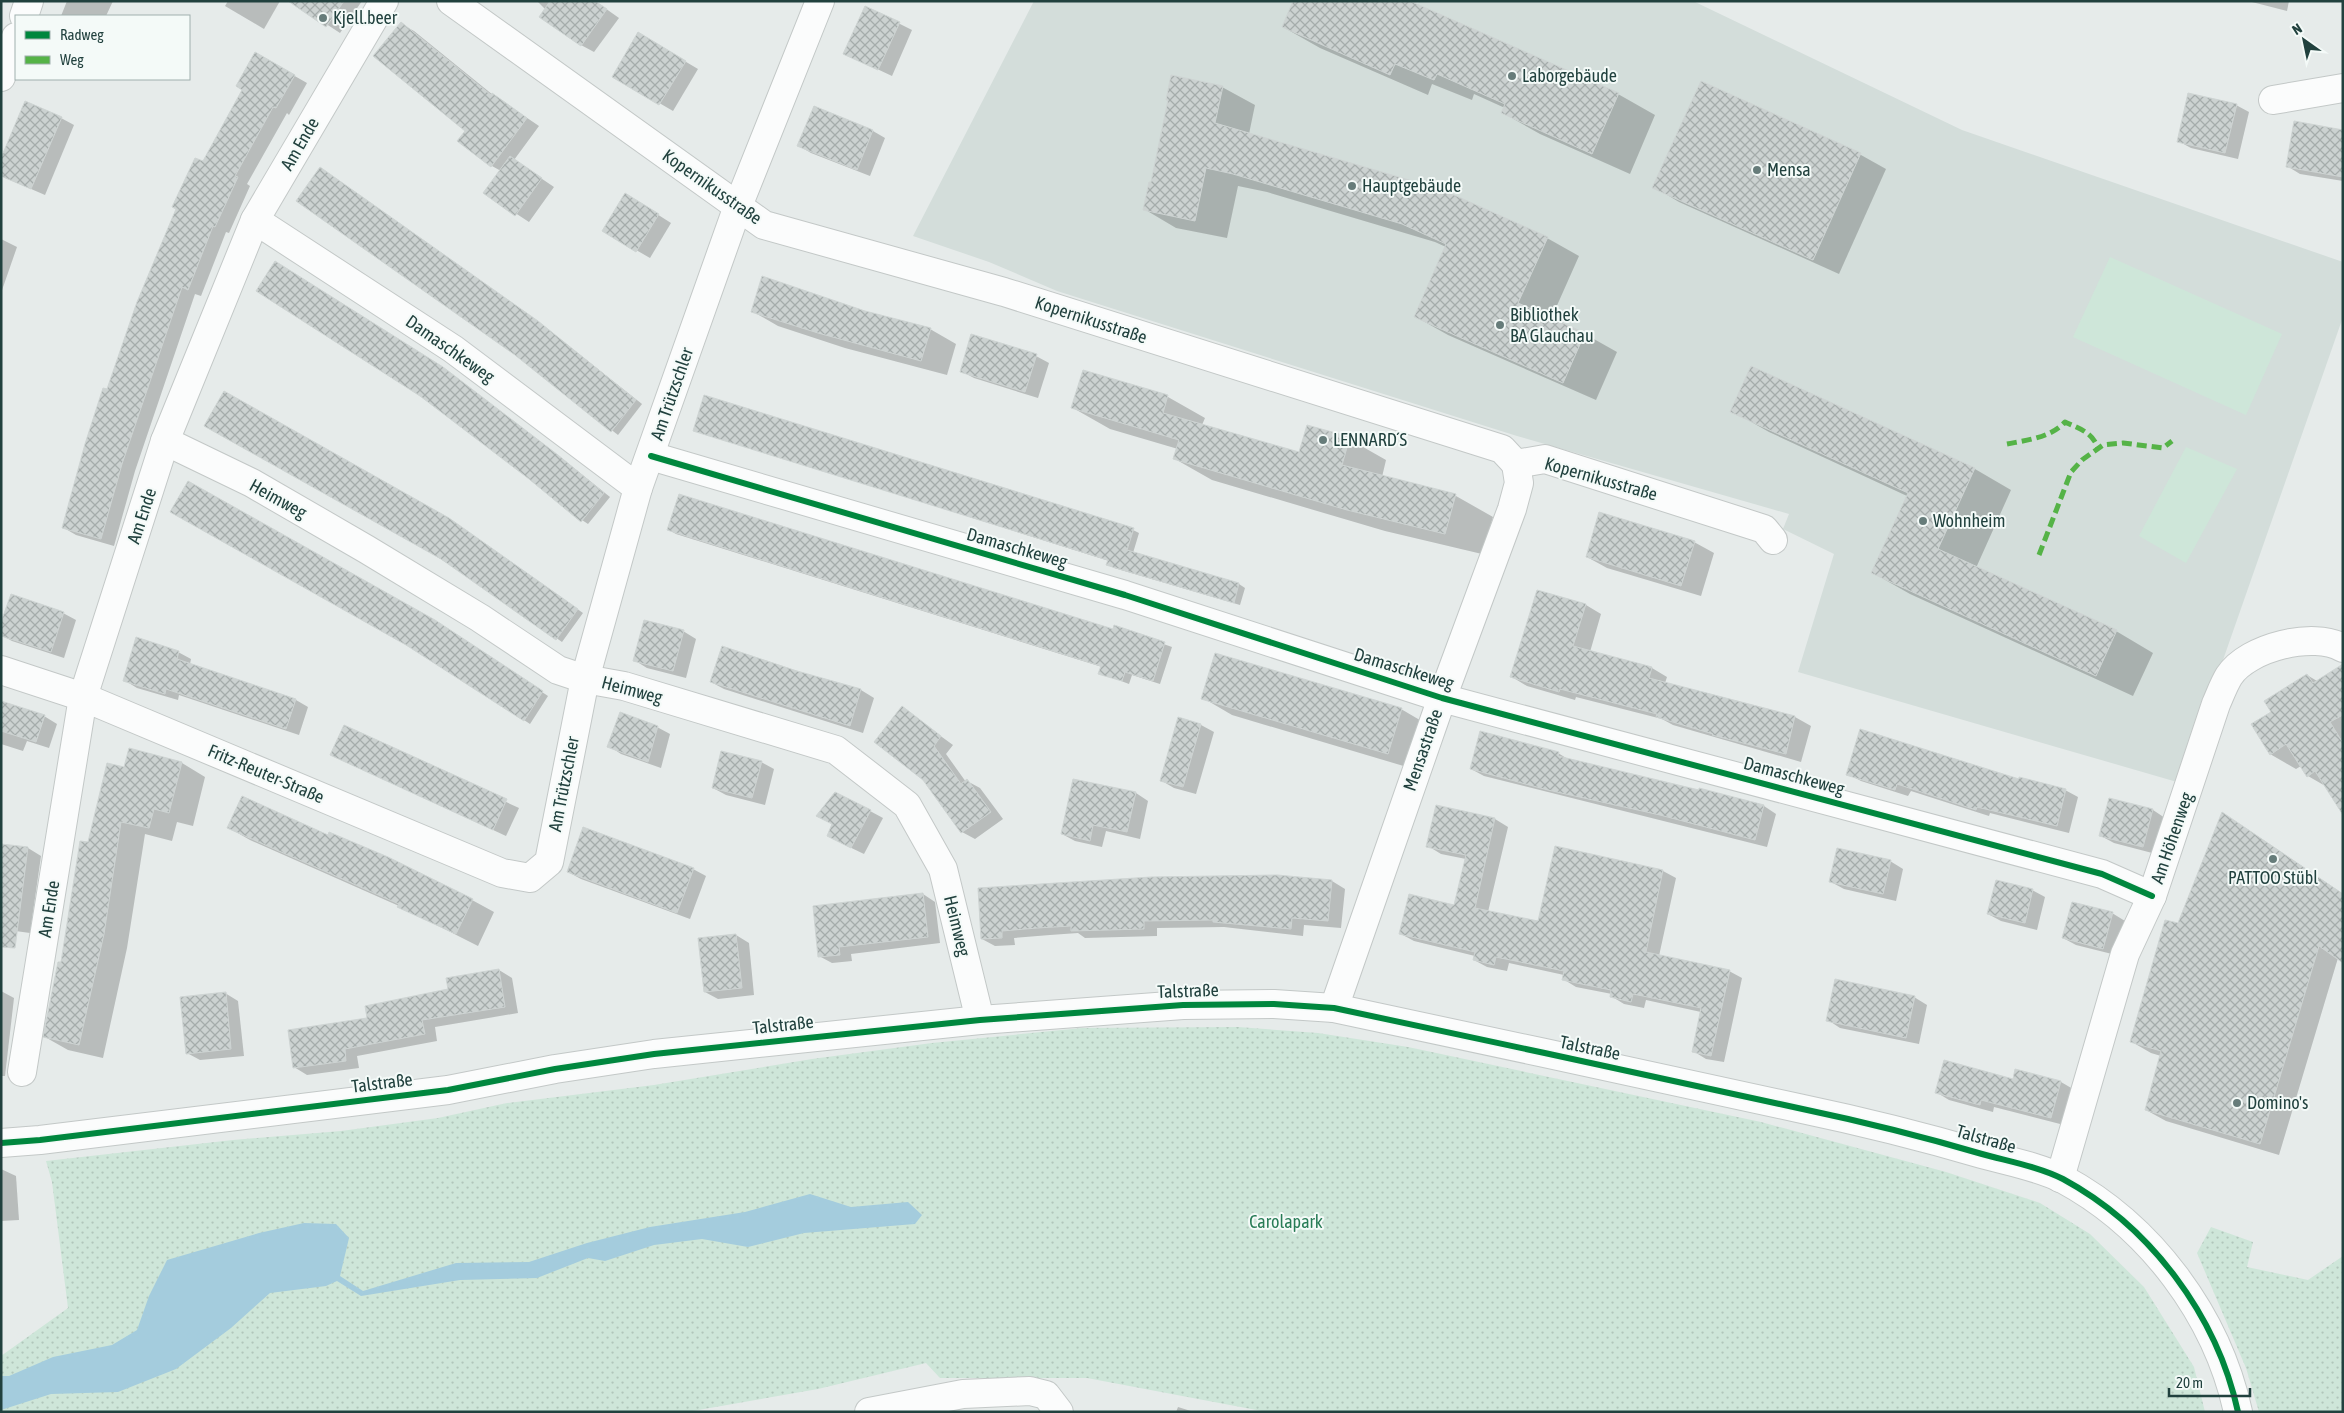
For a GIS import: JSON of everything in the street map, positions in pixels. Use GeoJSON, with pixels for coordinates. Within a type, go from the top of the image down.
{"type":"FeatureCollection","features":[{"type":"Feature","properties":{"kind":"street"},"geometry":{"type":"LineString","coordinates":[[24,15],[29,1]]}},
{"type":"Feature","properties":{"kind":"street","name":"Am Ende"},"geometry":{"type":"LineString","coordinates":[[22,1072],[84,697],[166,441],[255,220],[384,1]]}},
{"type":"Feature","properties":{"kind":"street","name":"Kopernikusstraße"},"geometry":{"type":"LineString","coordinates":[[451,1],[764,225],[1004,292],[1502,449],[1516,464],[1545,459],[1764,529],[1772,540]]}},
{"type":"Feature","properties":{"kind":"street","name":"Am Trützschler"},"geometry":{"type":"LineString","coordinates":[[530,878],[549,862],[585,678],[638,488],[738,206],[820,1]]}},
{"type":"Feature","properties":{"kind":"street"},"geometry":{"type":"LineString","coordinates":[[1,77],[15,40]]}},
{"type":"Feature","properties":{"kind":"street"},"geometry":{"type":"LineString","coordinates":[[2273,100],[2343,88]]}},
{"type":"Feature","properties":{"kind":"street","name":"Damaschkeweg"},"geometry":{"type":"LineString","coordinates":[[255,220],[454,349],[638,488]]}},
{"type":"Feature","properties":{"kind":"street","name":"Heimweg"},"geometry":{"type":"LineString","coordinates":[[166,441],[252,483],[366,548],[480,618],[558,670],[624,686],[836,750],[907,805],[943,869],[980,1020]]}},
{"type":"Feature","properties":{"kind":"street","name":"Damaschkeweg"},"geometry":{"type":"LineString","coordinates":[[650,456],[1125,595],[1442,698],[2102,874],[2152,896]]}},
{"type":"Feature","properties":{"kind":"street","name":"Mensastraße"},"geometry":{"type":"LineString","coordinates":[[1334,1008],[1442,698],[1512,509],[1519,482],[1516,464]]}},
{"type":"Feature","properties":{"kind":"street","name":"Am Höhenweg"},"geometry":{"type":"LineString","coordinates":[[2060,1178],[2125,954],[2152,896],[2216,704],[2230,674],[2259,651],[2293,641],[2336,644],[2343,648]]}},
{"type":"Feature","properties":{"kind":"street","name":"Fritz-Reuter-Straße"},"geometry":{"type":"LineString","coordinates":[[1,670],[84,697],[502,874],[530,878]]}},
{"type":"Feature","properties":{"kind":"street","name":"Talstraße"},"geometry":{"type":"LineString","coordinates":[[1,1143],[40,1140],[448,1090],[555,1069],[654,1054],[980,1020],[1183,1004],[1274,1004],[1334,1008],[1886,1126],[2060,1178],[2099,1202],[2151,1246],[2181,1283],[2214,1339],[2234,1391],[2238,1412]]}},
{"type":"Feature","properties":{"kind":"street"},"geometry":{"type":"LineString","coordinates":[[870,1412],[963,1394],[1030,1391],[1046,1395],[1057,1406],[1059,1412]]}},
{"type":"Feature","properties":{"kind":"shaded area"},"geometry":{"type":"Polygon","coordinates":[[[1034,1],[1693,1],[1962,130],[2343,262],[2343,317],[2216,680],[2201,703],[2177,782],[1798,672],[1834,554],[1783,529],[1789,514],[1517,436],[1057,291],[989,262],[913,236],[1034,1]]]}},
{"type":"Feature","properties":{"kind":"green space"},"geometry":{"type":"Polygon","coordinates":[[[2110,257],[2282,334],[2246,415],[2073,337],[2110,257]]]}},
{"type":"Feature","properties":{"kind":"green space"},"geometry":{"type":"Polygon","coordinates":[[[2186,447],[2237,469],[2186,563],[2139,536],[2186,447]]]}},
{"type":"Feature","properties":{"kind":"green space","name":"Carolapark"},"geometry":{"type":"Polygon","coordinates":[[[1238,1027],[1318,1033],[1408,1047],[1761,1122],[1946,1172],[2040,1203],[2090,1234],[2144,1287],[2194,1367],[2205,1412],[1267,1412],[1087,1378],[940,1378],[926,1363],[818,1389],[687,1412],[1,1412],[1,1356],[68,1308],[52,1182],[46,1161],[233,1140],[341,1131],[438,1118],[507,1103],[654,1085],[812,1059],[932,1043],[1082,1028],[1238,1027]]]}},
{"type":"Feature","properties":{"kind":"green space"},"geometry":{"type":"Polygon","coordinates":[[[2211,1227],[2253,1242],[2247,1267],[2308,1280],[2343,1256],[2343,1412],[2259,1412],[2246,1368],[2197,1253],[2211,1227]]]}},
{"type":"Feature","properties":{"kind":"water"},"geometry":{"type":"Polygon","coordinates":[[[810,1194],[851,1207],[908,1202],[922,1215],[915,1224],[804,1233],[748,1247],[702,1239],[654,1245],[605,1261],[588,1258],[537,1278],[460,1280],[361,1296],[337,1281],[326,1286],[270,1293],[231,1328],[176,1369],[118,1392],[51,1394],[1,1410],[1,1376],[9,1376],[53,1357],[112,1345],[137,1330],[149,1296],[167,1260],[259,1233],[304,1223],[336,1224],[349,1238],[340,1276],[363,1291],[456,1263],[529,1262],[587,1243],[650,1227],[745,1212],[810,1194]]]}},
{"type":"Feature","properties":{"kind":"building","name":"Kjell.beer"},"geometry":{"type":"Polygon","coordinates":[[[288,1],[344,1],[326,27],[288,1]]]}},
{"type":"Feature","properties":{"kind":"building"},"geometry":{"type":"Polygon","coordinates":[[[550,1],[595,1],[607,9],[581,46],[539,17],[550,1]]]}},
{"type":"Feature","properties":{"kind":"building","name":"Laborgebäude"},"geometry":{"type":"Polygon","coordinates":[[[1293,1],[1410,1],[1619,93],[1592,154],[1501,113],[1505,104],[1437,74],[1434,80],[1395,64],[1390,75],[1282,27],[1293,1]]]}},
{"type":"Feature","properties":{"kind":"building"},"geometry":{"type":"Polygon","coordinates":[[[865,6],[900,22],[878,70],[843,54],[865,6]]]}},
{"type":"Feature","properties":{"kind":"building"},"geometry":{"type":"Polygon","coordinates":[[[401,22],[491,95],[492,93],[527,118],[491,167],[457,141],[465,131],[373,56],[401,22]]]}},
{"type":"Feature","properties":{"kind":"building"},"geometry":{"type":"Polygon","coordinates":[[[638,32],[686,61],[659,105],[612,77],[638,32]]]}},
{"type":"Feature","properties":{"kind":"building"},"geometry":{"type":"Polygon","coordinates":[[[255,52],[295,75],[276,108],[273,107],[235,176],[238,177],[215,227],[213,226],[188,290],[182,287],[122,464],[101,539],[62,528],[85,444],[103,388],[107,389],[137,302],[176,209],[172,207],[195,158],[203,161],[242,90],[236,86],[255,52]]]}},
{"type":"Feature","properties":{"kind":"building","name":"Hauptgebäude"},"geometry":{"type":"Polygon","coordinates":[[[1171,75],[1223,86],[1215,123],[1443,190],[1548,237],[1518,303],[1585,333],[1563,383],[1414,317],[1446,244],[1402,224],[1233,174],[1206,168],[1195,221],[1143,210],[1149,182],[1151,182],[1168,100],[1166,100],[1171,75]]]}},
{"type":"Feature","properties":{"kind":"building","name":"Mensa"},"geometry":{"type":"Polygon","coordinates":[[[1701,81],[1861,153],[1813,260],[1652,188],[1701,81]]]}},
{"type":"Feature","properties":{"kind":"building"},"geometry":{"type":"Polygon","coordinates":[[[2188,93],[2237,104],[2225,153],[2177,142],[2188,93]]]}},
{"type":"Feature","properties":{"kind":"building"},"geometry":{"type":"Polygon","coordinates":[[[25,101],[62,117],[31,189],[1,176],[1,158],[25,101]]]}},
{"type":"Feature","properties":{"kind":"building"},"geometry":{"type":"Polygon","coordinates":[[[814,106],[873,130],[857,170],[797,146],[814,106]]]}},
{"type":"Feature","properties":{"kind":"building"},"geometry":{"type":"Polygon","coordinates":[[[2294,121],[2343,130],[2343,177],[2286,167],[2294,121]]]}},
{"type":"Feature","properties":{"kind":"building"},"geometry":{"type":"Polygon","coordinates":[[[510,156],[542,178],[515,216],[483,193],[510,156]]]}},
{"type":"Feature","properties":{"kind":"building"},"geometry":{"type":"Polygon","coordinates":[[[320,167],[538,321],[636,400],[611,432],[515,355],[296,201],[320,167]]]}},
{"type":"Feature","properties":{"kind":"building"},"geometry":{"type":"Polygon","coordinates":[[[625,193],[659,214],[636,252],[602,231],[625,193]]]}},
{"type":"Feature","properties":{"kind":"building"},"geometry":{"type":"Polygon","coordinates":[[[275,261],[443,367],[558,455],[604,493],[581,522],[529,479],[420,396],[256,291],[275,261]]]}},
{"type":"Feature","properties":{"kind":"building"},"geometry":{"type":"Polygon","coordinates":[[[762,276],[865,311],[931,328],[921,361],[818,333],[751,312],[762,276]]]}},
{"type":"Feature","properties":{"kind":"building"},"geometry":{"type":"Polygon","coordinates":[[[971,334],[1037,354],[1025,392],[960,372],[971,334]]]}},
{"type":"Feature","properties":{"kind":"building","name":"Wohnheim"},"geometry":{"type":"Polygon","coordinates":[[[1751,366],[1975,468],[1938,549],[2117,630],[2096,676],[1871,573],[1908,493],[1730,412],[1751,366]]]}},
{"type":"Feature","properties":{"kind":"building"},"geometry":{"type":"Polygon","coordinates":[[[1083,370],[1168,395],[1163,413],[1299,452],[1307,425],[1350,437],[1342,465],[1456,494],[1445,534],[1347,510],[1173,459],[1179,440],[1071,408],[1083,370]]]}},
{"type":"Feature","properties":{"kind":"building"},"geometry":{"type":"Polygon","coordinates":[[[224,391],[449,518],[578,609],[556,640],[441,559],[204,426],[224,391]]]}},
{"type":"Feature","properties":{"kind":"building"},"geometry":{"type":"Polygon","coordinates":[[[704,395],[1134,528],[1127,550],[1239,583],[1234,603],[1106,565],[1108,560],[693,431],[704,395]]]}},
{"type":"Feature","properties":{"kind":"building"},"geometry":{"type":"Polygon","coordinates":[[[188,481],[435,620],[543,691],[524,721],[406,645],[170,512],[188,481]]]}},
{"type":"Feature","properties":{"kind":"building"},"geometry":{"type":"Polygon","coordinates":[[[679,494],[1113,629],[1114,625],[1165,642],[1153,681],[1125,672],[1122,681],[1098,674],[1101,666],[667,530],[679,494]]]}},
{"type":"Feature","properties":{"kind":"building"},"geometry":{"type":"Polygon","coordinates":[[[1599,512],[1695,541],[1681,586],[1586,557],[1599,512]]]}},
{"type":"Feature","properties":{"kind":"building"},"geometry":{"type":"Polygon","coordinates":[[[1537,590],[1586,604],[1573,646],[1652,667],[1649,678],[1795,716],[1786,754],[1712,735],[1656,717],[1657,714],[1560,689],[1559,692],[1510,677],[1537,590]]]}},
{"type":"Feature","properties":{"kind":"building"},"geometry":{"type":"Polygon","coordinates":[[[11,594],[64,612],[51,652],[1,636],[1,622],[11,594]]]}},
{"type":"Feature","properties":{"kind":"building"},"geometry":{"type":"Polygon","coordinates":[[[644,620],[684,630],[673,671],[633,661],[644,620]]]}},
{"type":"Feature","properties":{"kind":"building"},"geometry":{"type":"Polygon","coordinates":[[[136,637],[179,651],[177,659],[296,699],[286,729],[166,689],[165,694],[123,681],[136,637]]]}},
{"type":"Feature","properties":{"kind":"building"},"geometry":{"type":"Polygon","coordinates":[[[722,646],[797,671],[861,689],[850,726],[710,682],[722,646]]]}},
{"type":"Feature","properties":{"kind":"building"},"geometry":{"type":"Polygon","coordinates":[[[1215,653],[1402,708],[1388,754],[1201,699],[1215,653]]]}},
{"type":"Feature","properties":{"kind":"building"},"geometry":{"type":"Polygon","coordinates":[[[2343,664],[2343,715],[2330,722],[2343,743],[2343,815],[2315,771],[2307,777],[2286,744],[2270,755],[2251,724],[2271,712],[2264,701],[2307,674],[2313,683],[2343,664]]]}},
{"type":"Feature","properties":{"kind":"building"},"geometry":{"type":"Polygon","coordinates":[[[1,701],[45,715],[36,742],[1,731],[1,701]]]}},
{"type":"Feature","properties":{"kind":"building"},"geometry":{"type":"Polygon","coordinates":[[[902,706],[941,736],[934,746],[961,784],[967,779],[991,812],[961,833],[923,780],[874,742],[902,706]]]}},
{"type":"Feature","properties":{"kind":"building"},"geometry":{"type":"Polygon","coordinates":[[[620,712],[658,726],[648,762],[607,747],[620,712]]]}},
{"type":"Feature","properties":{"kind":"building"},"geometry":{"type":"Polygon","coordinates":[[[1178,717],[1201,724],[1183,787],[1160,781],[1178,717]]]}},
{"type":"Feature","properties":{"kind":"building"},"geometry":{"type":"Polygon","coordinates":[[[344,725],[507,799],[493,830],[330,755],[344,725]]]}},
{"type":"Feature","properties":{"kind":"building"},"geometry":{"type":"Polygon","coordinates":[[[1860,729],[2019,779],[2019,777],[2066,789],[2057,826],[1977,807],[1976,810],[1897,784],[1895,790],[1846,775],[1860,729]]]}},
{"type":"Feature","properties":{"kind":"building"},"geometry":{"type":"Polygon","coordinates":[[[1480,731],[1559,752],[1558,756],[1764,805],[1755,840],[1660,815],[1548,790],[1470,769],[1480,731]]]}},
{"type":"Feature","properties":{"kind":"building"},"geometry":{"type":"Polygon","coordinates":[[[129,748],[182,762],[169,813],[154,809],[149,828],[121,822],[104,934],[79,1045],[43,1037],[58,962],[61,962],[80,841],[88,842],[107,763],[124,767],[129,748]]]}},
{"type":"Feature","properties":{"kind":"building"},"geometry":{"type":"Polygon","coordinates":[[[721,751],[762,761],[752,798],[712,788],[721,751]]]}},
{"type":"Feature","properties":{"kind":"building"},"geometry":{"type":"Polygon","coordinates":[[[1073,779],[1136,792],[1127,832],[1093,825],[1090,841],[1061,834],[1073,779]]]}},
{"type":"Feature","properties":{"kind":"building"},"geometry":{"type":"Polygon","coordinates":[[[835,792],[871,810],[851,848],[827,836],[832,824],[816,816],[835,792]]]}},
{"type":"Feature","properties":{"kind":"building"},"geometry":{"type":"Polygon","coordinates":[[[242,796],[328,835],[329,832],[388,857],[473,899],[456,934],[397,907],[399,904],[227,828],[242,796]]]}},
{"type":"Feature","properties":{"kind":"building"},"geometry":{"type":"Polygon","coordinates":[[[2109,798],[2153,809],[2143,847],[2099,836],[2109,798]]]}},
{"type":"Feature","properties":{"kind":"building"},"geometry":{"type":"Polygon","coordinates":[[[1436,805],[1495,818],[1475,908],[1538,921],[1555,846],[1663,870],[1646,952],[1730,970],[1711,1056],[1692,1052],[1701,1008],[1633,994],[1631,1002],[1610,997],[1611,990],[1562,980],[1564,971],[1496,957],[1494,965],[1473,960],[1475,952],[1399,934],[1409,894],[1454,905],[1466,855],[1426,847],[1436,805]]]}},
{"type":"Feature","properties":{"kind":"building"},"geometry":{"type":"Polygon","coordinates":[[[2222,812],[2343,894],[2343,963],[2319,946],[2260,1144],[2145,1110],[2161,1051],[2130,1042],[2165,920],[2178,923],[2222,812]]]}},
{"type":"Feature","properties":{"kind":"building"},"geometry":{"type":"Polygon","coordinates":[[[583,827],[694,868],[677,913],[567,872],[583,827]]]}},
{"type":"Feature","properties":{"kind":"building"},"geometry":{"type":"Polygon","coordinates":[[[1,844],[28,847],[15,948],[1,947],[1,844]]]}},
{"type":"Feature","properties":{"kind":"building"},"geometry":{"type":"Polygon","coordinates":[[[1837,848],[1891,860],[1883,894],[1829,882],[1837,848]]]}},
{"type":"Feature","properties":{"kind":"building"},"geometry":{"type":"Polygon","coordinates":[[[1277,875],[1332,880],[1328,921],[1292,918],[1291,929],[1213,922],[1213,920],[1144,921],[1144,929],[1071,931],[1071,926],[1037,928],[1002,931],[1002,938],[981,939],[978,888],[1151,877],[1277,875]]]}},
{"type":"Feature","properties":{"kind":"building"},"geometry":{"type":"Polygon","coordinates":[[[1996,880],[2033,889],[2025,923],[1987,914],[1996,880]]]}},
{"type":"Feature","properties":{"kind":"building"},"geometry":{"type":"Polygon","coordinates":[[[923,893],[928,937],[839,947],[840,955],[818,957],[813,906],[923,893]]]}},
{"type":"Feature","properties":{"kind":"building"},"geometry":{"type":"Polygon","coordinates":[[[2072,902],[2113,912],[2103,949],[2062,938],[2072,902]]]}},
{"type":"Feature","properties":{"kind":"building"},"geometry":{"type":"Polygon","coordinates":[[[736,934],[742,988],[704,992],[698,938],[736,934]]]}},
{"type":"Feature","properties":{"kind":"building"},"geometry":{"type":"Polygon","coordinates":[[[499,969],[505,1007],[422,1020],[425,1034],[345,1049],[346,1061],[293,1068],[288,1030],[367,1018],[365,1006],[448,989],[446,978],[499,969]]]}},
{"type":"Feature","properties":{"kind":"building"},"geometry":{"type":"Polygon","coordinates":[[[1835,979],[1915,996],[1906,1038],[1826,1021],[1835,979]]]}},
{"type":"Feature","properties":{"kind":"building"},"geometry":{"type":"Polygon","coordinates":[[[226,992],[231,1049],[186,1054],[180,997],[226,992]]]}},
{"type":"Feature","properties":{"kind":"building"},"geometry":{"type":"Polygon","coordinates":[[[1944,1060],[2013,1079],[2015,1069],[2061,1081],[2051,1118],[1981,1100],[1980,1105],[1935,1093],[1944,1060]]]}},
{"type":"Feature","properties":{"kind":"marked path"},"geometry":{"type":"LineString","coordinates":[[2007,444],[2045,435],[2065,422],[2089,435],[2098,448]]}},
{"type":"Feature","properties":{"kind":"marked path"},"geometry":{"type":"LineString","coordinates":[[2039,555],[2071,472],[2082,460],[2103,445],[2123,443],[2163,448],[2172,441]]}},
{"type":"Feature","properties":{"kind":"cycle path"},"geometry":{"type":"LineString","coordinates":[[651,456],[1125,595],[1442,698],[2102,874],[2152,896]]}},
{"type":"Feature","properties":{"kind":"cycle path"},"geometry":{"type":"LineString","coordinates":[[1,1143],[40,1140],[448,1090],[555,1069],[654,1054],[980,1020],[1183,1005],[1274,1004],[1334,1008],[1844,1118],[2034,1168],[2063,1179],[2095,1199],[2124,1222],[2151,1248],[2175,1277],[2196,1308],[2214,1341],[2228,1376],[2238,1412]]}},
{"type":"Feature","properties":{"kind":"place","name":"Kjell.beer"},"geometry":{"type":"Point","coordinates":[323,18]}},
{"type":"Feature","properties":{"kind":"place","name":"Laborgebäude"},"geometry":{"type":"Point","coordinates":[1512,76]}},
{"type":"Feature","properties":{"kind":"place","name":"Mensa"},"geometry":{"type":"Point","coordinates":[1757,170]}},
{"type":"Feature","properties":{"kind":"place","name":"Hauptgebäude"},"geometry":{"type":"Point","coordinates":[1352,186]}},
{"type":"Feature","properties":{"kind":"place","name":"Bibliothek BA Glauchau"},"geometry":{"type":"Point","coordinates":[1500,325]}},
{"type":"Feature","properties":{"kind":"place","name":"LENNARD´S"},"geometry":{"type":"Point","coordinates":[1323,440]}},
{"type":"Feature","properties":{"kind":"place","name":"Wohnheim"},"geometry":{"type":"Point","coordinates":[1923,521]}},
{"type":"Feature","properties":{"kind":"place","name":"PATTOO Stübl"},"geometry":{"type":"Point","coordinates":[2273,859]}},
{"type":"Feature","properties":{"kind":"place","name":"Domino's"},"geometry":{"type":"Point","coordinates":[2237,1103]}}]}
